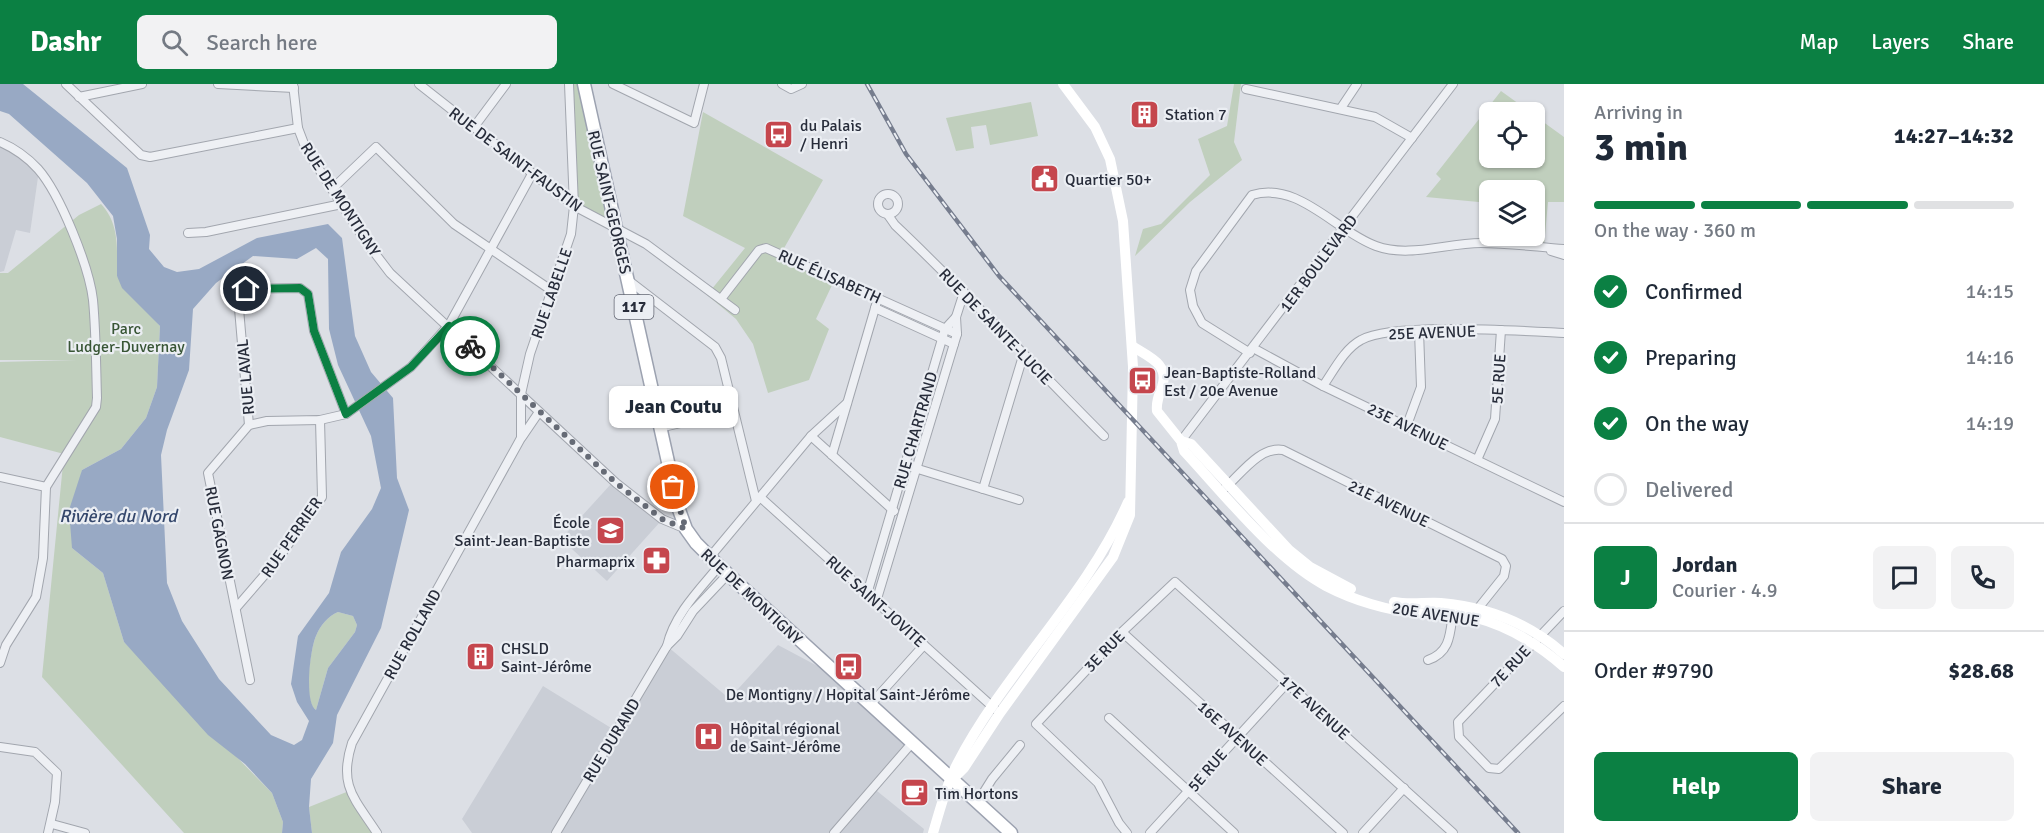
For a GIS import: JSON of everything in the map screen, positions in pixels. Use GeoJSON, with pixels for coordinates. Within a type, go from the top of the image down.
{"type":"FeatureCollection","features":[{"type":"Feature","properties":{"kind":"main road","name":"RUE SAINT-GEORGES"},"geometry":{"type":"LineString","coordinates":[[584,84],[659,428],[678,507],[686,529]]}},
{"type":"Feature","properties":{"kind":"main road","name":"RUE DE MONTIGNY"},"geometry":{"type":"LineString","coordinates":[[686,529],[719,566],[952,780]]}},
{"type":"Feature","properties":{"kind":"main road","name":"117"},"geometry":{"type":"LineString","coordinates":[[952,780],[1011,833]]}},
{"type":"Feature","properties":{"kind":"street"},"geometry":{"type":"LineString","coordinates":[[66,84],[141,155],[150,157],[298,128]]}},
{"type":"Feature","properties":{"kind":"street"},"geometry":{"type":"LineString","coordinates":[[79,98],[142,84]]}},
{"type":"Feature","properties":{"kind":"street"},"geometry":{"type":"LineString","coordinates":[[218,84],[294,86]]}},
{"type":"Feature","properties":{"kind":"street","name":"RUE DE SAINT-FAUSTIN"},"geometry":{"type":"LineString","coordinates":[[419,84],[574,206],[646,244],[735,310]]}},
{"type":"Feature","properties":{"kind":"street"},"geometry":{"type":"LineString","coordinates":[[474,127],[506,84]]}},
{"type":"Feature","properties":{"kind":"street","name":"RUE LABELLE"},"geometry":{"type":"LineString","coordinates":[[521,394],[530,354],[551,290],[566,255],[574,206],[569,84]]}},
{"type":"Feature","properties":{"kind":"street"},"geometry":{"type":"LineString","coordinates":[[613,84],[694,123],[704,84]]}},
{"type":"Feature","properties":{"kind":"street"},"geometry":{"type":"LineString","coordinates":[[782,84],[791,89],[802,84]]}},
{"type":"Feature","properties":{"kind":"street"},"geometry":{"type":"LineString","coordinates":[[933,833],[956,766],[1084,588],[1129,499],[1132,346],[1123,220],[1110,159],[1095,127],[1063,84]]}},
{"type":"Feature","properties":{"kind":"street"},"geometry":{"type":"LineString","coordinates":[[1341,108],[1357,84]]}},
{"type":"Feature","properties":{"kind":"street","name":"1ER BOULEVARD"},"geometry":{"type":"LineString","coordinates":[[1181,441],[1453,84]]}},
{"type":"Feature","properties":{"kind":"street","name":"RUE DE MONTIGNY"},"geometry":{"type":"LineString","coordinates":[[294,86],[298,128],[306,150],[364,239],[390,273],[616,483],[662,519],[686,529]]}},
{"type":"Feature","properties":{"kind":"street"},"geometry":{"type":"LineString","coordinates":[[1246,88],[1375,117],[1412,138]]}},
{"type":"Feature","properties":{"kind":"street"},"geometry":{"type":"LineString","coordinates":[[0,142],[24,155],[39,170],[53,191],[77,244],[93,299],[97,402],[46,487],[43,558],[36,597],[6,645],[0,663]]}},
{"type":"Feature","properties":{"kind":"street"},"geometry":{"type":"LineString","coordinates":[[332,189],[376,147],[454,224],[551,290]]}},
{"type":"Feature","properties":{"kind":"street"},"geometry":{"type":"LineString","coordinates":[[249,425],[267,421],[320,420],[350,412],[390,385],[411,367],[449,326],[489,248],[532,174]]}},
{"type":"Feature","properties":{"kind":"street","name":"23E AVENUE"},"geometry":{"type":"LineString","coordinates":[[1538,247],[1480,243],[1392,251],[1355,237],[1293,197],[1258,193],[1246,201],[1196,271],[1190,290],[1193,306],[1208,330],[1564,502]]}},
{"type":"Feature","properties":{"kind":"street"},"geometry":{"type":"LineString","coordinates":[[188,233],[206,232],[342,204]]}},
{"type":"Feature","properties":{"kind":"street","name":"RUE DE SAINTE-LUCIE"},"geometry":{"type":"LineString","coordinates":[[888,214],[894,225],[964,291],[1023,356],[1104,436]]}},
{"type":"Feature","properties":{"kind":"street"},"geometry":{"type":"LineString","coordinates":[[1538,247],[1564,249]]}},
{"type":"Feature","properties":{"kind":"street"},"geometry":{"type":"LineString","coordinates":[[1538,247],[1564,255]]}},
{"type":"Feature","properties":{"kind":"street","name":"RUE ÉLISABETH"},"geometry":{"type":"LineString","coordinates":[[721,299],[762,248],[957,334]]}},
{"type":"Feature","properties":{"kind":"street"},"geometry":{"type":"LineString","coordinates":[[628,280],[715,347],[721,358],[733,411],[758,499]]}},
{"type":"Feature","properties":{"kind":"street","name":"RUE LAVAL"},"geometry":{"type":"LineString","coordinates":[[249,425],[238,297],[241,291],[300,288],[308,294],[314,331],[350,412]]}},
{"type":"Feature","properties":{"kind":"street","name":"RUE CHARTRAND"},"geometry":{"type":"LineString","coordinates":[[876,602],[957,334],[956,317],[964,291]]}},
{"type":"Feature","properties":{"kind":"street"},"geometry":{"type":"LineString","coordinates":[[832,454],[878,298]]}},
{"type":"Feature","properties":{"kind":"street","name":"RUE ÉLISABETH"},"geometry":{"type":"LineString","coordinates":[[875,308],[954,344]]}},
{"type":"Feature","properties":{"kind":"street","name":"RUE CHARTRAND"},"geometry":{"type":"LineString","coordinates":[[867,594],[945,328],[956,317]]}},
{"type":"Feature","properties":{"kind":"street","name":"25E AVENUE"},"geometry":{"type":"LineString","coordinates":[[1323,386],[1352,346],[1361,339],[1374,335],[1419,331],[1501,330],[1564,333]]}},
{"type":"Feature","properties":{"kind":"street","name":"5E RUE"},"geometry":{"type":"LineString","coordinates":[[1477,460],[1494,419],[1501,330]]}},
{"type":"Feature","properties":{"kind":"street"},"geometry":{"type":"LineString","coordinates":[[1407,425],[1421,387],[1419,331]]}},
{"type":"Feature","properties":{"kind":"street"},"geometry":{"type":"LineString","coordinates":[[1132,346],[1158,362]]}},
{"type":"Feature","properties":{"kind":"street"},"geometry":{"type":"LineString","coordinates":[[983,489],[1023,356]]}},
{"type":"Feature","properties":{"kind":"street"},"geometry":{"type":"LineString","coordinates":[[1132,362],[1158,362]]}},
{"type":"Feature","properties":{"kind":"street","name":"20E AVENUE"},"geometry":{"type":"LineString","coordinates":[[1158,362],[1164,377],[1157,411],[1181,441],[1191,444],[1226,488],[1289,550],[1329,578],[1352,590],[1397,603],[1475,613],[1536,638],[1564,654]]}},
{"type":"Feature","properties":{"kind":"street","name":"RUE ROLLAND"},"geometry":{"type":"LineString","coordinates":[[521,394],[521,438]]}},
{"type":"Feature","properties":{"kind":"street","name":"RUE DURAND"},"geometry":{"type":"LineString","coordinates":[[556,833],[667,646],[677,636],[693,611],[758,499],[811,436],[847,403]]}},
{"type":"Feature","properties":{"kind":"street"},"geometry":{"type":"LineString","coordinates":[[659,428],[733,411]]}},
{"type":"Feature","properties":{"kind":"street","name":"RUE ROLLAND"},"geometry":{"type":"LineString","coordinates":[[377,833],[348,789],[346,760],[352,743],[521,438],[539,412]]}},
{"type":"Feature","properties":{"kind":"street","name":"RUE PERRIER"},"geometry":{"type":"LineString","coordinates":[[236,608],[275,563],[322,497],[320,420]]}},
{"type":"Feature","properties":{"kind":"street","name":"RUE GAGNON"},"geometry":{"type":"LineString","coordinates":[[249,425],[208,473],[250,680]]}},
{"type":"Feature","properties":{"kind":"street"},"geometry":{"type":"LineString","coordinates":[[811,436],[892,510],[902,515]]}},
{"type":"Feature","properties":{"kind":"street","name":"21E AVENUE"},"geometry":{"type":"LineString","coordinates":[[1226,488],[1264,452],[1273,448],[1283,450],[1481,548],[1502,559],[1506,566],[1504,576],[1475,613]]}},
{"type":"Feature","properties":{"kind":"street"},"geometry":{"type":"LineString","coordinates":[[905,465],[1020,500]]}},
{"type":"Feature","properties":{"kind":"street"},"geometry":{"type":"LineString","coordinates":[[0,477],[46,487]]}},
{"type":"Feature","properties":{"kind":"street","name":"RUE SAINT-JOVITE"},"geometry":{"type":"LineString","coordinates":[[758,499],[996,709]]}},
{"type":"Feature","properties":{"kind":"street"},"geometry":{"type":"LineString","coordinates":[[881,547],[892,550]]}},
{"type":"Feature","properties":{"kind":"street","name":"RUE DURAND"},"geometry":{"type":"LineString","coordinates":[[667,646],[670,633],[685,607],[719,566]]}},
{"type":"Feature","properties":{"kind":"street","name":"3E RUE"},"geometry":{"type":"LineString","coordinates":[[1127,833],[1119,823],[1098,783],[1036,724],[1122,632],[1175,582]]}},
{"type":"Feature","properties":{"kind":"street","name":"17E AVENUE"},"geometry":{"type":"LineString","coordinates":[[1175,582],[1453,833]]}},
{"type":"Feature","properties":{"kind":"street"},"geometry":{"type":"LineString","coordinates":[[1428,660],[1444,651],[1449,642],[1453,609]]}},
{"type":"Feature","properties":{"kind":"street","name":"7E RUE"},"geometry":{"type":"LineString","coordinates":[[1564,610],[1458,722],[1459,737],[1489,768],[1499,769],[1564,706]]}},
{"type":"Feature","properties":{"kind":"street","name":"16E AVENUE"},"geometry":{"type":"LineString","coordinates":[[1122,632],[1344,833]]}},
{"type":"Feature","properties":{"kind":"street","name":"20E AVENUE"},"geometry":{"type":"LineString","coordinates":[[1536,638],[1564,667]]}},
{"type":"Feature","properties":{"kind":"street"},"geometry":{"type":"LineString","coordinates":[[870,705],[924,645]]}},
{"type":"Feature","properties":{"kind":"street","name":"5E RUE"},"geometry":{"type":"LineString","coordinates":[[1150,833],[1236,736],[1288,682]]}},
{"type":"Feature","properties":{"kind":"street"},"geometry":{"type":"LineString","coordinates":[[1109,718],[1234,833]]}},
{"type":"Feature","properties":{"kind":"street"},"geometry":{"type":"LineString","coordinates":[[834,833],[912,743]]}},
{"type":"Feature","properties":{"kind":"street"},"geometry":{"type":"LineString","coordinates":[[977,803],[992,779],[1020,745]]}},
{"type":"Feature","properties":{"kind":"street"},"geometry":{"type":"LineString","coordinates":[[0,747],[35,752],[53,768],[58,778],[52,824],[48,833]]}},
{"type":"Feature","properties":{"kind":"street"},"geometry":{"type":"LineString","coordinates":[[1363,833],[1404,788]]}},
{"type":"Feature","properties":{"kind":"street"},"geometry":{"type":"LineString","coordinates":[[52,824],[86,833]]}},
{"type":"Feature","properties":{"kind":"shaded area"},"geometry":{"type":"Polygon","coordinates":[[[0,142],[39,170],[30,233],[16,230],[4,271],[0,272],[0,142]]]}},
{"type":"Feature","properties":{"kind":"shaded area","name":"École Saint-Jean-Baptiste"},"geometry":{"type":"Polygon","coordinates":[[[611,484],[660,522],[607,581],[561,539],[611,484]]]}},
{"type":"Feature","properties":{"kind":"shaded area","name":"Hôpital régional de Saint-Jérôme"},"geometry":{"type":"Polygon","coordinates":[[[778,645],[842,679],[912,743],[877,791],[924,829],[923,833],[472,833],[462,819],[543,686],[616,731],[667,646],[725,695],[738,689],[778,645]]]}},
{"type":"Feature","properties":{"kind":"green space"},"geometry":{"type":"Polygon","coordinates":[[[572,84],[581,84],[616,228],[574,206],[572,84]]]}},
{"type":"Feature","properties":{"kind":"green space"},"geometry":{"type":"Polygon","coordinates":[[[1234,84],[1241,84],[1234,142],[1242,160],[1190,202],[1135,256],[1143,229],[1161,224],[1210,175],[1198,139],[1227,126],[1234,84]]]}},
{"type":"Feature","properties":{"kind":"green space"},"geometry":{"type":"Polygon","coordinates":[[[1501,91],[1516,102],[1492,102],[1501,91]]]}},
{"type":"Feature","properties":{"kind":"green space"},"geometry":{"type":"Polygon","coordinates":[[[1031,102],[1038,136],[990,145],[986,125],[971,127],[974,148],[956,151],[946,118],[1031,102]]]}},
{"type":"Feature","properties":{"kind":"green space"},"geometry":{"type":"Polygon","coordinates":[[[703,112],[823,180],[779,257],[833,283],[816,319],[829,329],[809,380],[768,393],[753,344],[736,319],[707,295],[745,248],[683,216],[703,112]]]}},
{"type":"Feature","properties":{"kind":"green space"},"geometry":{"type":"Polygon","coordinates":[[[1479,119],[1479,168],[1545,168],[1545,123],[1564,137],[1564,202],[1548,202],[1545,235],[1545,180],[1479,180],[1479,202],[1426,197],[1441,179],[1436,174],[1479,119]]]}},
{"type":"Feature","properties":{"kind":"green space","name":"Parc Ludger-Duvernay"},"geometry":{"type":"Polygon","coordinates":[[[101,204],[112,220],[116,238],[117,276],[160,326],[157,387],[146,418],[121,449],[82,470],[72,548],[103,573],[124,642],[272,793],[283,822],[282,833],[184,833],[42,677],[64,454],[0,437],[0,362],[77,360],[0,360],[0,273],[8,273],[79,215],[101,204]]]}},
{"type":"Feature","properties":{"kind":"green space"},"geometry":{"type":"Polygon","coordinates":[[[338,612],[353,616],[357,625],[355,632],[328,668],[316,710],[312,705],[309,687],[314,643],[322,625],[338,612]]]}},
{"type":"Feature","properties":{"kind":"green space"},"geometry":{"type":"Polygon","coordinates":[[[349,791],[377,833],[312,833],[309,807],[349,791]]]}},
{"type":"Feature","properties":{"kind":"water","name":"Rivière du Nord"},"geometry":{"type":"Polygon","coordinates":[[[0,84],[23,84],[127,168],[150,235],[149,249],[164,267],[177,272],[199,269],[257,238],[328,224],[342,238],[355,336],[371,372],[393,398],[397,478],[409,510],[381,628],[337,715],[333,743],[311,779],[309,807],[312,833],[282,833],[283,822],[272,793],[245,764],[208,735],[124,642],[103,573],[72,548],[69,510],[82,470],[121,449],[146,418],[157,387],[160,326],[122,288],[117,276],[117,239],[113,216],[87,183],[9,114],[0,111],[0,84]],[[316,248],[297,259],[253,256],[216,283],[193,309],[189,370],[167,430],[161,455],[167,583],[182,621],[219,679],[271,735],[294,745],[302,740],[309,721],[297,702],[291,684],[298,636],[329,593],[341,552],[372,509],[381,488],[371,436],[338,365],[329,329],[328,259],[316,248]],[[338,612],[322,625],[314,643],[309,687],[312,705],[316,710],[328,668],[355,632],[357,625],[353,616],[338,612]]]}},
{"type":"Feature","properties":{"kind":"railway"},"geometry":{"type":"LineString","coordinates":[[867,84],[906,154],[999,276],[1518,833]]}},
{"type":"Feature","properties":{"kind":"way so far"},"geometry":{"type":"LineString","coordinates":[[470,346],[616,483],[662,519],[674,526],[686,529],[673,487]]}},
{"type":"Feature","properties":{"kind":"place","name":"Station 7"},"geometry":{"type":"Point","coordinates":[1144,114]}},
{"type":"Feature","properties":{"kind":"place","name":"du Palais / Henri"},"geometry":{"type":"Point","coordinates":[779,134]}},
{"type":"Feature","properties":{"kind":"place","name":"Quartier 50+"},"geometry":{"type":"Point","coordinates":[1044,179]}},
{"type":"Feature","properties":{"kind":"place","name":"Jean-Baptiste-Rolland Est / 20e Avenue"},"geometry":{"type":"Point","coordinates":[1143,381]}},
{"type":"Feature","properties":{"kind":"place","name":"Jean Coutu"},"geometry":{"type":"Point","coordinates":[673,487]}},
{"type":"Feature","properties":{"kind":"place","name":"École Saint-Jean-Baptiste"},"geometry":{"type":"Point","coordinates":[611,531]}},
{"type":"Feature","properties":{"kind":"place","name":"Pharmaprix"},"geometry":{"type":"Point","coordinates":[656,561]}},
{"type":"Feature","properties":{"kind":"place","name":"CHSLD Saint-Jérôme"},"geometry":{"type":"Point","coordinates":[480,657]}},
{"type":"Feature","properties":{"kind":"place","name":"De Montigny / Hopital Saint-Jérôme"},"geometry":{"type":"Point","coordinates":[848,666]}},
{"type":"Feature","properties":{"kind":"place","name":"Hôpital régional de Saint-Jérôme"},"geometry":{"type":"Point","coordinates":[709,737]}},
{"type":"Feature","properties":{"kind":"place","name":"Tim Hortons"},"geometry":{"type":"Point","coordinates":[914,793]}},
{"type":"Feature","properties":{"kind":"route"},"geometry":{"type":"LineString","coordinates":[[246,289],[300,288],[308,294],[314,331],[346,414],[390,385],[411,367],[449,326],[470,346]]}}]}
